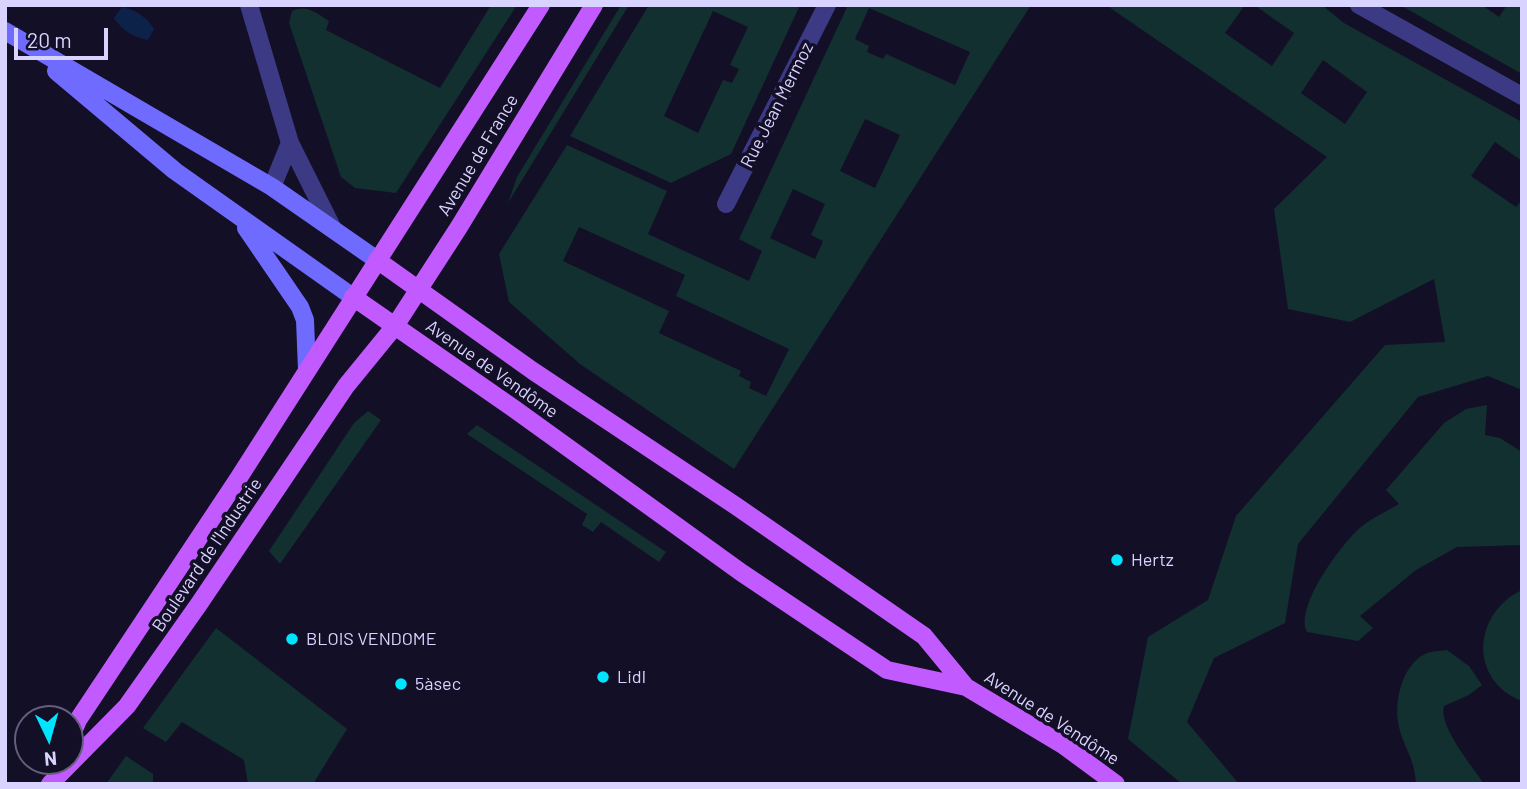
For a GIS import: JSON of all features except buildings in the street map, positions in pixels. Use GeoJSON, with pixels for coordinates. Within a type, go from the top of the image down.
{"type":"FeatureCollection","features":[{"type":"Feature","properties":{"kind":"main road","name":"Avenue de France"},"geometry":{"type":"LineString","coordinates":[[377,260],[541,5]]}},
{"type":"Feature","properties":{"kind":"main road","name":"Avenue de France"},"geometry":{"type":"LineString","coordinates":[[395,326],[594,5]]}},
{"type":"Feature","properties":{"kind":"main road","name":"Avenue de Vendôme"},"geometry":{"type":"LineString","coordinates":[[12,36],[272,187],[533,371],[736,506],[924,636],[966,687]]}},
{"type":"Feature","properties":{"kind":"main road","name":"Avenue de Vendôme"},"geometry":{"type":"LineString","coordinates":[[12,36],[175,171],[513,408],[741,573],[887,670],[966,687],[1051,738],[1116,784]]}},
{"type":"Feature","properties":{"kind":"main road"},"geometry":{"type":"LineString","coordinates":[[241,219],[300,307],[305,320],[307,370]]}},
{"type":"Feature","properties":{"kind":"main road","name":"Boulevard de l'Industrie"},"geometry":{"type":"LineString","coordinates":[[84,711],[377,260]]}},
{"type":"Feature","properties":{"kind":"main road","name":"Boulevard de l'Industrie"},"geometry":{"type":"LineString","coordinates":[[51,782],[127,706],[346,386],[395,326]]}},
{"type":"Feature","properties":{"kind":"street"},"geometry":{"type":"LineString","coordinates":[[249,5],[290,143],[333,229]]}},
{"type":"Feature","properties":{"kind":"street","name":"Rue Jean Mermoz"},"geometry":{"type":"LineString","coordinates":[[726,204],[827,5]]}},
{"type":"Feature","properties":{"kind":"street"},"geometry":{"type":"LineString","coordinates":[[1359,5],[1522,96]]}},
{"type":"Feature","properties":{"kind":"street"},"geometry":{"type":"LineString","coordinates":[[272,187],[290,143]]}},
{"type":"Feature","properties":{"kind":"green space"},"geometry":{"type":"Polygon","coordinates":[[[491,5],[517,5],[396,193],[355,188],[341,177],[289,23],[292,11],[302,8],[316,12],[329,21],[326,30],[440,88],[491,5]]]}},
{"type":"Feature","properties":{"kind":"green space"},"geometry":{"type":"Polygon","coordinates":[[[621,5],[629,5],[508,203],[517,177],[621,5]]]}},
{"type":"Feature","properties":{"kind":"green space"},"geometry":{"type":"Polygon","coordinates":[[[649,5],[800,5],[731,154],[671,183],[570,136],[649,5]],[[713,11],[664,116],[698,133],[723,80],[732,83],[739,69],[730,65],[748,27],[713,11]]]}},
{"type":"Feature","properties":{"kind":"green space"},"geometry":{"type":"Polygon","coordinates":[[[848,5],[1031,5],[734,469],[580,364],[509,302],[499,254],[567,145],[667,191],[648,234],[749,281],[762,251],[739,239],[848,5]],[[869,8],[855,39],[869,46],[867,52],[883,59],[886,54],[955,85],[970,52],[869,8]],[[865,119],[840,171],[875,188],[900,135],[865,119]],[[793,189],[770,238],[815,259],[823,241],[811,235],[825,204],[793,189]],[[579,227],[563,261],[669,311],[659,333],[741,371],[739,376],[751,382],[749,388],[766,396],[789,349],[676,296],[685,275],[579,227]]]}},
{"type":"Feature","properties":{"kind":"green space"},"geometry":{"type":"Polygon","coordinates":[[[1106,5],[1245,5],[1225,33],[1272,66],[1294,33],[1254,5],[1322,5],[1344,23],[1522,122],[1522,161],[1495,142],[1471,176],[1516,207],[1522,200],[1522,390],[1488,376],[1418,397],[1298,544],[1285,623],[1214,658],[1187,722],[1239,784],[1182,784],[1128,739],[1148,637],[1208,600],[1236,516],[1385,345],[1445,342],[1434,279],[1350,322],[1288,309],[1274,209],[1327,157],[1106,5]],[[1323,60],[1301,93],[1345,124],[1367,92],[1323,60]]]}},
{"type":"Feature","properties":{"kind":"green space"},"geometry":{"type":"Polygon","coordinates":[[[1400,5],[1482,5],[1499,17],[1507,5],[1522,5],[1522,74],[1400,5]]]}},
{"type":"Feature","properties":{"kind":"green space"},"geometry":{"type":"Polygon","coordinates":[[[1487,405],[1485,435],[1500,438],[1522,452],[1522,545],[1457,547],[1416,570],[1360,616],[1373,628],[1358,641],[1307,632],[1307,607],[1332,561],[1361,527],[1399,504],[1386,490],[1444,423],[1466,409],[1487,405]]]}},
{"type":"Feature","properties":{"kind":"green space"},"geometry":{"type":"Polygon","coordinates":[[[368,411],[381,420],[280,564],[269,551],[354,423],[368,411]]]}},
{"type":"Feature","properties":{"kind":"green space"},"geometry":{"type":"Polygon","coordinates":[[[477,425],[666,552],[659,562],[601,522],[593,532],[582,525],[587,514],[467,434],[477,425]]]}},
{"type":"Feature","properties":{"kind":"green space"},"geometry":{"type":"Polygon","coordinates":[[[1522,590],[1522,701],[1504,691],[1492,678],[1485,663],[1483,646],[1486,630],[1494,614],[1522,590]]]}},
{"type":"Feature","properties":{"kind":"green space"},"geometry":{"type":"Polygon","coordinates":[[[216,628],[347,729],[313,784],[248,784],[244,760],[182,722],[166,742],[143,728],[216,628]]]}},
{"type":"Feature","properties":{"kind":"green space"},"geometry":{"type":"Polygon","coordinates":[[[1447,650],[1469,666],[1482,685],[1469,695],[1444,706],[1444,714],[1451,735],[1484,784],[1416,784],[1414,768],[1399,727],[1399,696],[1410,667],[1425,654],[1447,650]]]}},
{"type":"Feature","properties":{"kind":"green space"},"geometry":{"type":"Polygon","coordinates":[[[126,756],[153,774],[153,784],[106,784],[126,756]]]}},
{"type":"Feature","properties":{"kind":"water"},"geometry":{"type":"Polygon","coordinates":[[[122,7],[148,21],[154,29],[148,40],[129,33],[117,23],[114,18],[122,7]]]}},
{"type":"Feature","properties":{"kind":"place","name":"Hertz"},"geometry":{"type":"Point","coordinates":[1117,560]}},
{"type":"Feature","properties":{"kind":"place","name":"BLOIS VENDOME"},"geometry":{"type":"Point","coordinates":[292,639]}},
{"type":"Feature","properties":{"kind":"place","name":"Lidl"},"geometry":{"type":"Point","coordinates":[603,677]}},
{"type":"Feature","properties":{"kind":"place","name":"5àsec"},"geometry":{"type":"Point","coordinates":[401,684]}}]}
